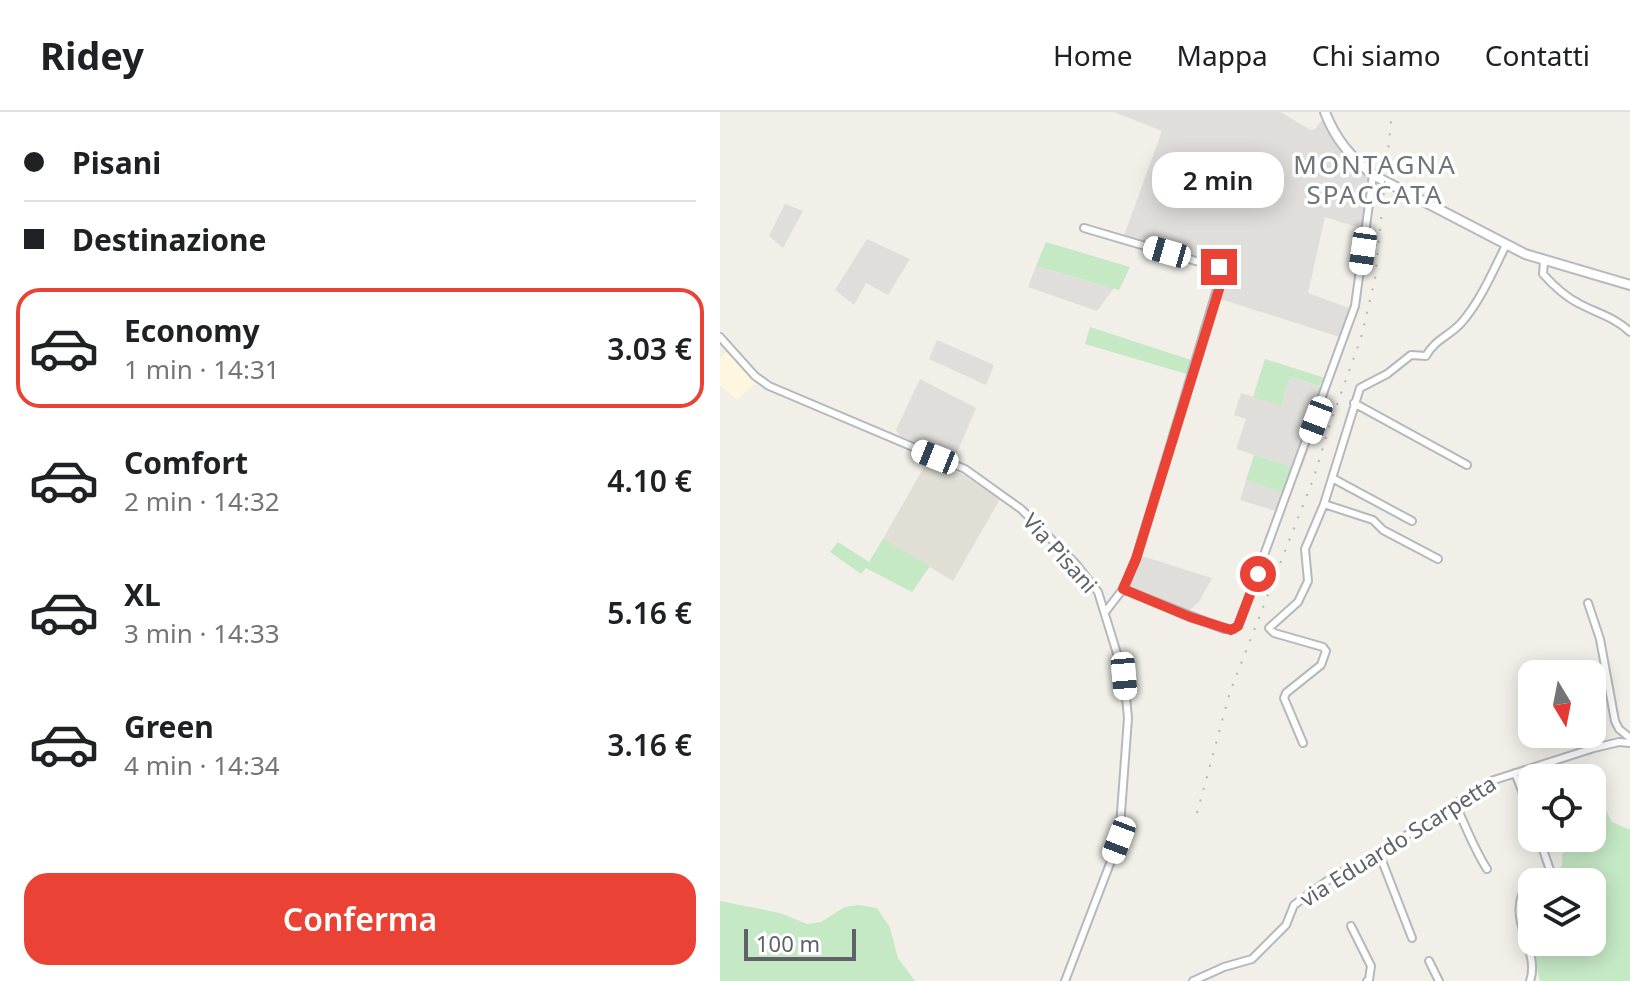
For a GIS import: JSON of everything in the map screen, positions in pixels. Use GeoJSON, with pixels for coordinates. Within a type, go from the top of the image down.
{"type":"FeatureCollection","features":[{"type":"Feature","properties":{"kind":"main road"},"geometry":{"type":"LineString","coordinates":[[1325,112],[1339,140],[1353,158],[1373,175],[1506,245],[1544,261],[1630,285]]}},
{"type":"Feature","properties":{"kind":"street"},"geometry":{"type":"LineString","coordinates":[[1123,589],[1224,629],[1238,626],[1355,306],[1373,175]]}},
{"type":"Feature","properties":{"kind":"street"},"geometry":{"type":"LineString","coordinates":[[1084,228],[1223,269],[1136,559],[1123,589],[1106,611]]}},
{"type":"Feature","properties":{"kind":"street"},"geometry":{"type":"LineString","coordinates":[[1303,743],[1284,698],[1286,693],[1321,665],[1326,651],[1323,647],[1274,633],[1269,628],[1298,602],[1308,581],[1305,549],[1324,504],[1360,388],[1387,374],[1411,355],[1426,356],[1438,339],[1463,322],[1506,245]]}},
{"type":"Feature","properties":{"kind":"street"},"geometry":{"type":"LineString","coordinates":[[1544,261],[1543,274],[1553,286],[1577,303],[1603,313],[1630,332]]}},
{"type":"Feature","properties":{"kind":"street","name":"Via Pisani"},"geometry":{"type":"LineString","coordinates":[[720,337],[755,376],[769,386],[965,469],[1021,509],[1076,564],[1098,592],[1124,676],[1128,718],[1119,840],[1065,981]]}},
{"type":"Feature","properties":{"kind":"street"},"geometry":{"type":"LineString","coordinates":[[1354,403],[1467,465]]}},
{"type":"Feature","properties":{"kind":"street"},"geometry":{"type":"LineString","coordinates":[[1332,478],[1412,521]]}},
{"type":"Feature","properties":{"kind":"street"},"geometry":{"type":"LineString","coordinates":[[1324,504],[1373,520],[1383,530],[1438,559]]}},
{"type":"Feature","properties":{"kind":"street"},"geometry":{"type":"LineString","coordinates":[[1588,603],[1600,639],[1615,721],[1630,740]]}},
{"type":"Feature","properties":{"kind":"street","name":"via Eduardo Scarpetta"},"geometry":{"type":"LineString","coordinates":[[1193,981],[1252,959],[1286,925],[1294,905],[1338,873],[1354,869],[1491,781],[1594,748],[1630,740]]}},
{"type":"Feature","properties":{"kind":"street"},"geometry":{"type":"LineString","coordinates":[[1515,773],[1518,781]]}},
{"type":"Feature","properties":{"kind":"street"},"geometry":{"type":"LineString","coordinates":[[1455,803],[1474,841],[1475,851],[1487,869]]}},
{"type":"Feature","properties":{"kind":"street"},"geometry":{"type":"LineString","coordinates":[[1379,853],[1412,938]]}},
{"type":"Feature","properties":{"kind":"street"},"geometry":{"type":"LineString","coordinates":[[1351,926],[1371,966],[1367,981]]}},
{"type":"Feature","properties":{"kind":"street"},"geometry":{"type":"LineString","coordinates":[[1529,956],[1532,968],[1530,981]]}},
{"type":"Feature","properties":{"kind":"street"},"geometry":{"type":"LineString","coordinates":[[1429,961],[1439,981]]}},
{"type":"Feature","properties":{"kind":"shaded area"},"geometry":{"type":"Polygon","coordinates":[[[1114,112],[1280,112],[1311,130],[1323,119],[1337,145],[1370,177],[1363,229],[1325,217],[1308,293],[1352,309],[1343,338],[1217,298],[1224,268],[1123,238],[1162,131],[1114,112]]]}},
{"type":"Feature","properties":{"kind":"shaded area"},"geometry":{"type":"Polygon","coordinates":[[[785,204],[803,211],[783,248],[769,236],[785,204]]]}},
{"type":"Feature","properties":{"kind":"shaded area"},"geometry":{"type":"Polygon","coordinates":[[[867,239],[910,259],[888,295],[866,283],[854,305],[835,290],[867,239]]]}},
{"type":"Feature","properties":{"kind":"shaded area"},"geometry":{"type":"Polygon","coordinates":[[[1036,266],[1114,288],[1097,311],[1028,287],[1036,266]]]}},
{"type":"Feature","properties":{"kind":"shaded area"},"geometry":{"type":"Polygon","coordinates":[[[937,340],[994,365],[986,385],[929,359],[937,340]]]}},
{"type":"Feature","properties":{"kind":"shaded area"},"geometry":{"type":"Polygon","coordinates":[[[729,349],[758,380],[737,400],[720,385],[720,358],[729,349]]]}},
{"type":"Feature","properties":{"kind":"shaded area"},"geometry":{"type":"Polygon","coordinates":[[[1290,376],[1330,390],[1301,470],[1236,449],[1246,419],[1234,415],[1241,393],[1281,405],[1290,376]]]}},
{"type":"Feature","properties":{"kind":"shaded area"},"geometry":{"type":"Polygon","coordinates":[[[920,379],[976,408],[954,460],[900,436],[896,430],[920,379]]]}},
{"type":"Feature","properties":{"kind":"shaded area"},"geometry":{"type":"Polygon","coordinates":[[[928,460],[964,475],[1000,499],[953,581],[883,539],[928,460]]]}},
{"type":"Feature","properties":{"kind":"shaded area"},"geometry":{"type":"Polygon","coordinates":[[[1246,480],[1286,493],[1279,512],[1240,500],[1246,480]]]}},
{"type":"Feature","properties":{"kind":"shaded area"},"geometry":{"type":"Polygon","coordinates":[[[1139,555],[1212,578],[1199,602],[1185,614],[1126,588],[1139,555]]]}},
{"type":"Feature","properties":{"kind":"green space"},"geometry":{"type":"Polygon","coordinates":[[[1046,242],[1130,267],[1119,290],[1036,266],[1046,242]]]}},
{"type":"Feature","properties":{"kind":"green space"},"geometry":{"type":"Polygon","coordinates":[[[1090,327],[1194,361],[1190,375],[1085,344],[1090,327]]]}},
{"type":"Feature","properties":{"kind":"green space"},"geometry":{"type":"Polygon","coordinates":[[[1265,359],[1325,378],[1319,386],[1290,376],[1281,405],[1253,397],[1265,359]]]}},
{"type":"Feature","properties":{"kind":"green space"},"geometry":{"type":"Polygon","coordinates":[[[1254,455],[1292,467],[1282,492],[1246,480],[1254,455]]]}},
{"type":"Feature","properties":{"kind":"green space"},"geometry":{"type":"Polygon","coordinates":[[[883,539],[930,566],[912,592],[866,568],[861,574],[830,552],[838,542],[869,562],[883,539]]]}},
{"type":"Feature","properties":{"kind":"green space"},"geometry":{"type":"Polygon","coordinates":[[[1606,810],[1612,822],[1630,830],[1630,981],[1540,981],[1534,956],[1606,956],[1606,868],[1560,868],[1562,854],[1606,852],[1606,810]]]}},
{"type":"Feature","properties":{"kind":"green space"},"geometry":{"type":"Polygon","coordinates":[[[720,901],[780,913],[807,924],[821,922],[845,907],[859,905],[877,908],[890,928],[898,958],[915,981],[720,981],[720,901]]]}},
{"type":"Feature","properties":{"kind":"railway"},"geometry":{"type":"LineString","coordinates":[[1197,813],[1230,692],[1314,477],[1361,338],[1375,279],[1392,112]]}},
{"type":"Feature","properties":{"kind":"district","name":"MONTAGNA SPACCATA"},"geometry":{"type":"Point","coordinates":[1375,180]}},
{"type":"Feature","properties":{"kind":"route"},"geometry":{"type":"LineString","coordinates":[[1219,267],[1224,273],[1136,559],[1123,589],[1231,630],[1238,626],[1258,574]]}}]}
